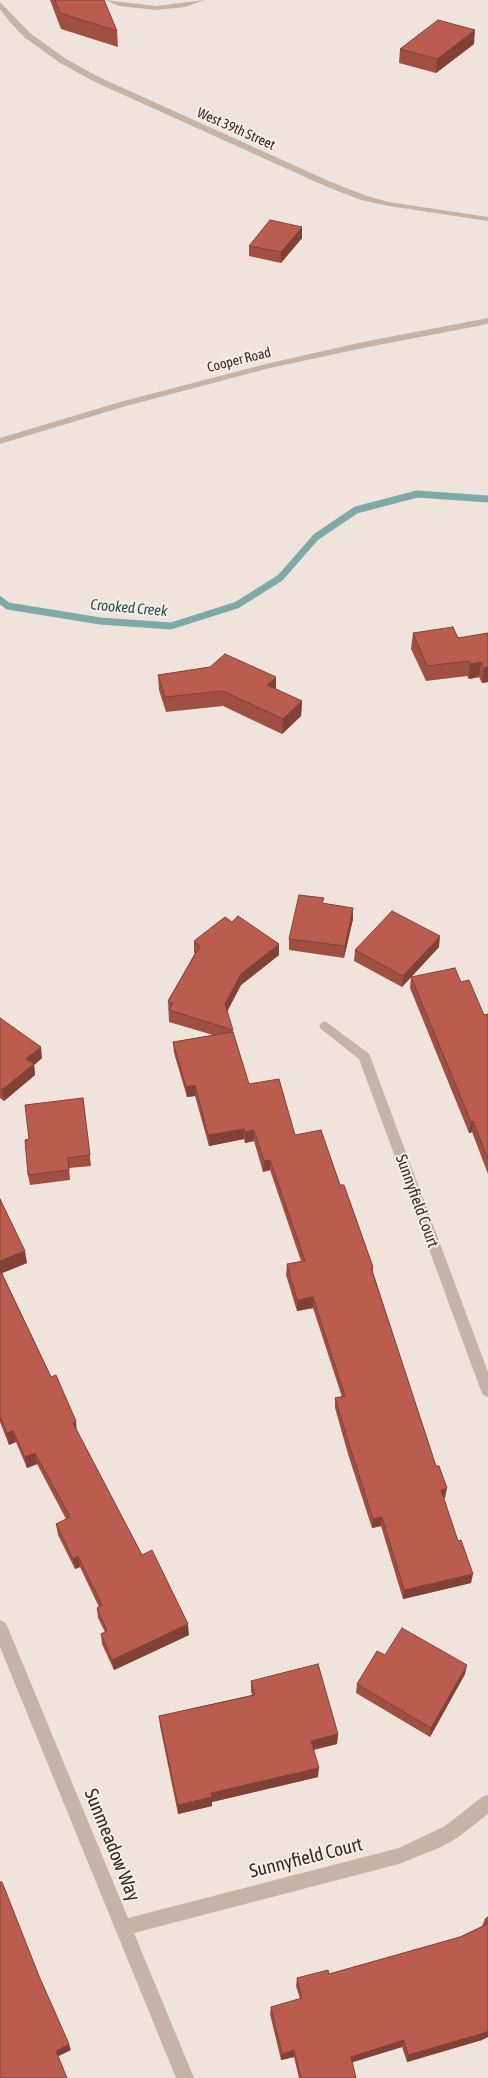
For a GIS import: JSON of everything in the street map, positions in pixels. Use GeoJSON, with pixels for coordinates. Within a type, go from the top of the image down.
{"type":"FeatureCollection","features":[{"type":"Feature","properties":{"kind":"street"},"geometry":{"type":"LineString","coordinates":[[108,0],[127,6],[156,8],[185,5],[202,0]]}},
{"type":"Feature","properties":{"kind":"street","name":"West 39th Street"},"geometry":{"type":"LineString","coordinates":[[0,4],[11,20],[27,35],[63,61],[98,80],[328,184],[364,198],[389,204],[488,219]]}},
{"type":"Feature","properties":{"kind":"street","name":"Cooper Road"},"geometry":{"type":"LineString","coordinates":[[0,441],[123,404],[269,366],[372,343],[488,321]]}},
{"type":"Feature","properties":{"kind":"street","name":"Sunnyfield Court"},"geometry":{"type":"LineString","coordinates":[[325,1026],[364,1056],[488,1391]]}},
{"type":"Feature","properties":{"kind":"street","name":"Sunmeadow Way"},"geometry":{"type":"LineString","coordinates":[[0,1628],[185,2078]]}},
{"type":"Feature","properties":{"kind":"street","name":"Sunnyfield Court"},"geometry":{"type":"LineString","coordinates":[[122,1928],[400,1856],[451,1832],[488,1803]]}},
{"type":"Feature","properties":{"kind":"building"},"geometry":{"type":"Polygon","coordinates":[[[55,0],[104,0],[117,31],[60,13],[55,0]]]}},
{"type":"Feature","properties":{"kind":"building"},"geometry":{"type":"Polygon","coordinates":[[[438,20],[475,30],[437,59],[400,49],[438,20]]]}},
{"type":"Feature","properties":{"kind":"building"},"geometry":{"type":"Polygon","coordinates":[[[270,220],[302,227],[281,252],[249,246],[270,220]]]}},
{"type":"Feature","properties":{"kind":"building"},"geometry":{"type":"Polygon","coordinates":[[[453,627],[458,638],[488,633],[488,667],[484,668],[481,662],[470,664],[469,661],[427,666],[413,633],[453,627]]]}},
{"type":"Feature","properties":{"kind":"building"},"geometry":{"type":"Polygon","coordinates":[[[225,654],[276,677],[267,685],[302,701],[283,719],[223,691],[165,697],[158,675],[210,667],[225,654]]]}},
{"type":"Feature","properties":{"kind":"building"},"geometry":{"type":"Polygon","coordinates":[[[299,895],[324,898],[322,903],[353,908],[345,946],[289,939],[299,895]]]}},
{"type":"Feature","properties":{"kind":"building"},"geometry":{"type":"Polygon","coordinates":[[[392,911],[440,936],[403,976],[355,950],[392,911]]]}},
{"type":"Feature","properties":{"kind":"building"},"geometry":{"type":"Polygon","coordinates":[[[238,916],[279,944],[241,974],[225,1004],[233,1030],[169,1010],[173,1003],[168,1001],[200,946],[194,941],[225,917],[232,922],[238,916]]]}},
{"type":"Feature","properties":{"kind":"building"},"geometry":{"type":"Polygon","coordinates":[[[455,968],[461,982],[469,980],[484,1015],[488,1014],[488,1159],[411,977],[455,968]]]}},
{"type":"Feature","properties":{"kind":"building"},"geometry":{"type":"Polygon","coordinates":[[[0,1018],[41,1047],[26,1059],[34,1064],[2,1090],[0,1088],[0,1018]]]}},
{"type":"Feature","properties":{"kind":"building"},"geometry":{"type":"Polygon","coordinates":[[[233,1032],[249,1084],[279,1079],[295,1135],[321,1130],[340,1185],[344,1185],[373,1267],[371,1268],[436,1466],[439,1466],[447,1488],[441,1490],[458,1541],[461,1540],[473,1574],[404,1590],[382,1517],[373,1519],[349,1444],[335,1398],[345,1396],[313,1297],[297,1300],[287,1264],[305,1261],[270,1160],[264,1161],[254,1130],[245,1132],[244,1129],[208,1135],[195,1085],[186,1087],[173,1042],[233,1032]]]}},
{"type":"Feature","properties":{"kind":"building"},"geometry":{"type":"Polygon","coordinates":[[[83,1098],[90,1155],[68,1158],[69,1170],[28,1175],[25,1140],[29,1139],[25,1105],[83,1098]]]}},
{"type":"Feature","properties":{"kind":"building"},"geometry":{"type":"Polygon","coordinates":[[[0,1199],[25,1251],[0,1261],[0,1199]]]}},
{"type":"Feature","properties":{"kind":"building"},"geometry":{"type":"Polygon","coordinates":[[[0,1270],[51,1377],[56,1375],[76,1421],[73,1423],[142,1555],[152,1550],[188,1624],[112,1660],[101,1634],[107,1631],[97,1608],[102,1605],[78,1556],[73,1559],[56,1524],[70,1517],[35,1453],[25,1457],[13,1431],[7,1433],[0,1416],[0,1270]]]}},
{"type":"Feature","properties":{"kind":"building"},"geometry":{"type":"Polygon","coordinates":[[[402,1628],[467,1665],[431,1728],[357,1684],[377,1651],[385,1655],[402,1628]]]}},
{"type":"Feature","properties":{"kind":"building"},"geometry":{"type":"Polygon","coordinates":[[[318,1664],[338,1734],[311,1741],[319,1768],[211,1793],[212,1797],[178,1805],[159,1716],[255,1695],[251,1681],[318,1664]]]}},
{"type":"Feature","properties":{"kind":"building"},"geometry":{"type":"Polygon","coordinates":[[[0,1882],[2,1882],[39,1976],[69,2044],[56,2051],[67,2078],[0,2078],[0,1882]]]}},
{"type":"Feature","properties":{"kind":"building"},"geometry":{"type":"Polygon","coordinates":[[[488,1924],[488,2031],[408,2055],[404,2040],[351,2057],[356,2078],[301,2078],[294,2050],[282,2054],[271,2007],[302,1998],[297,1978],[328,1970],[329,1974],[460,1937],[488,1924]]]}},
{"type":"Feature","properties":{"kind":"waterway","name":"Crooked Creek"},"geometry":{"type":"LineString","coordinates":[[0,600],[8,606],[100,621],[171,626],[237,605],[280,578],[316,537],[356,510],[417,494],[488,499]]}}]}
